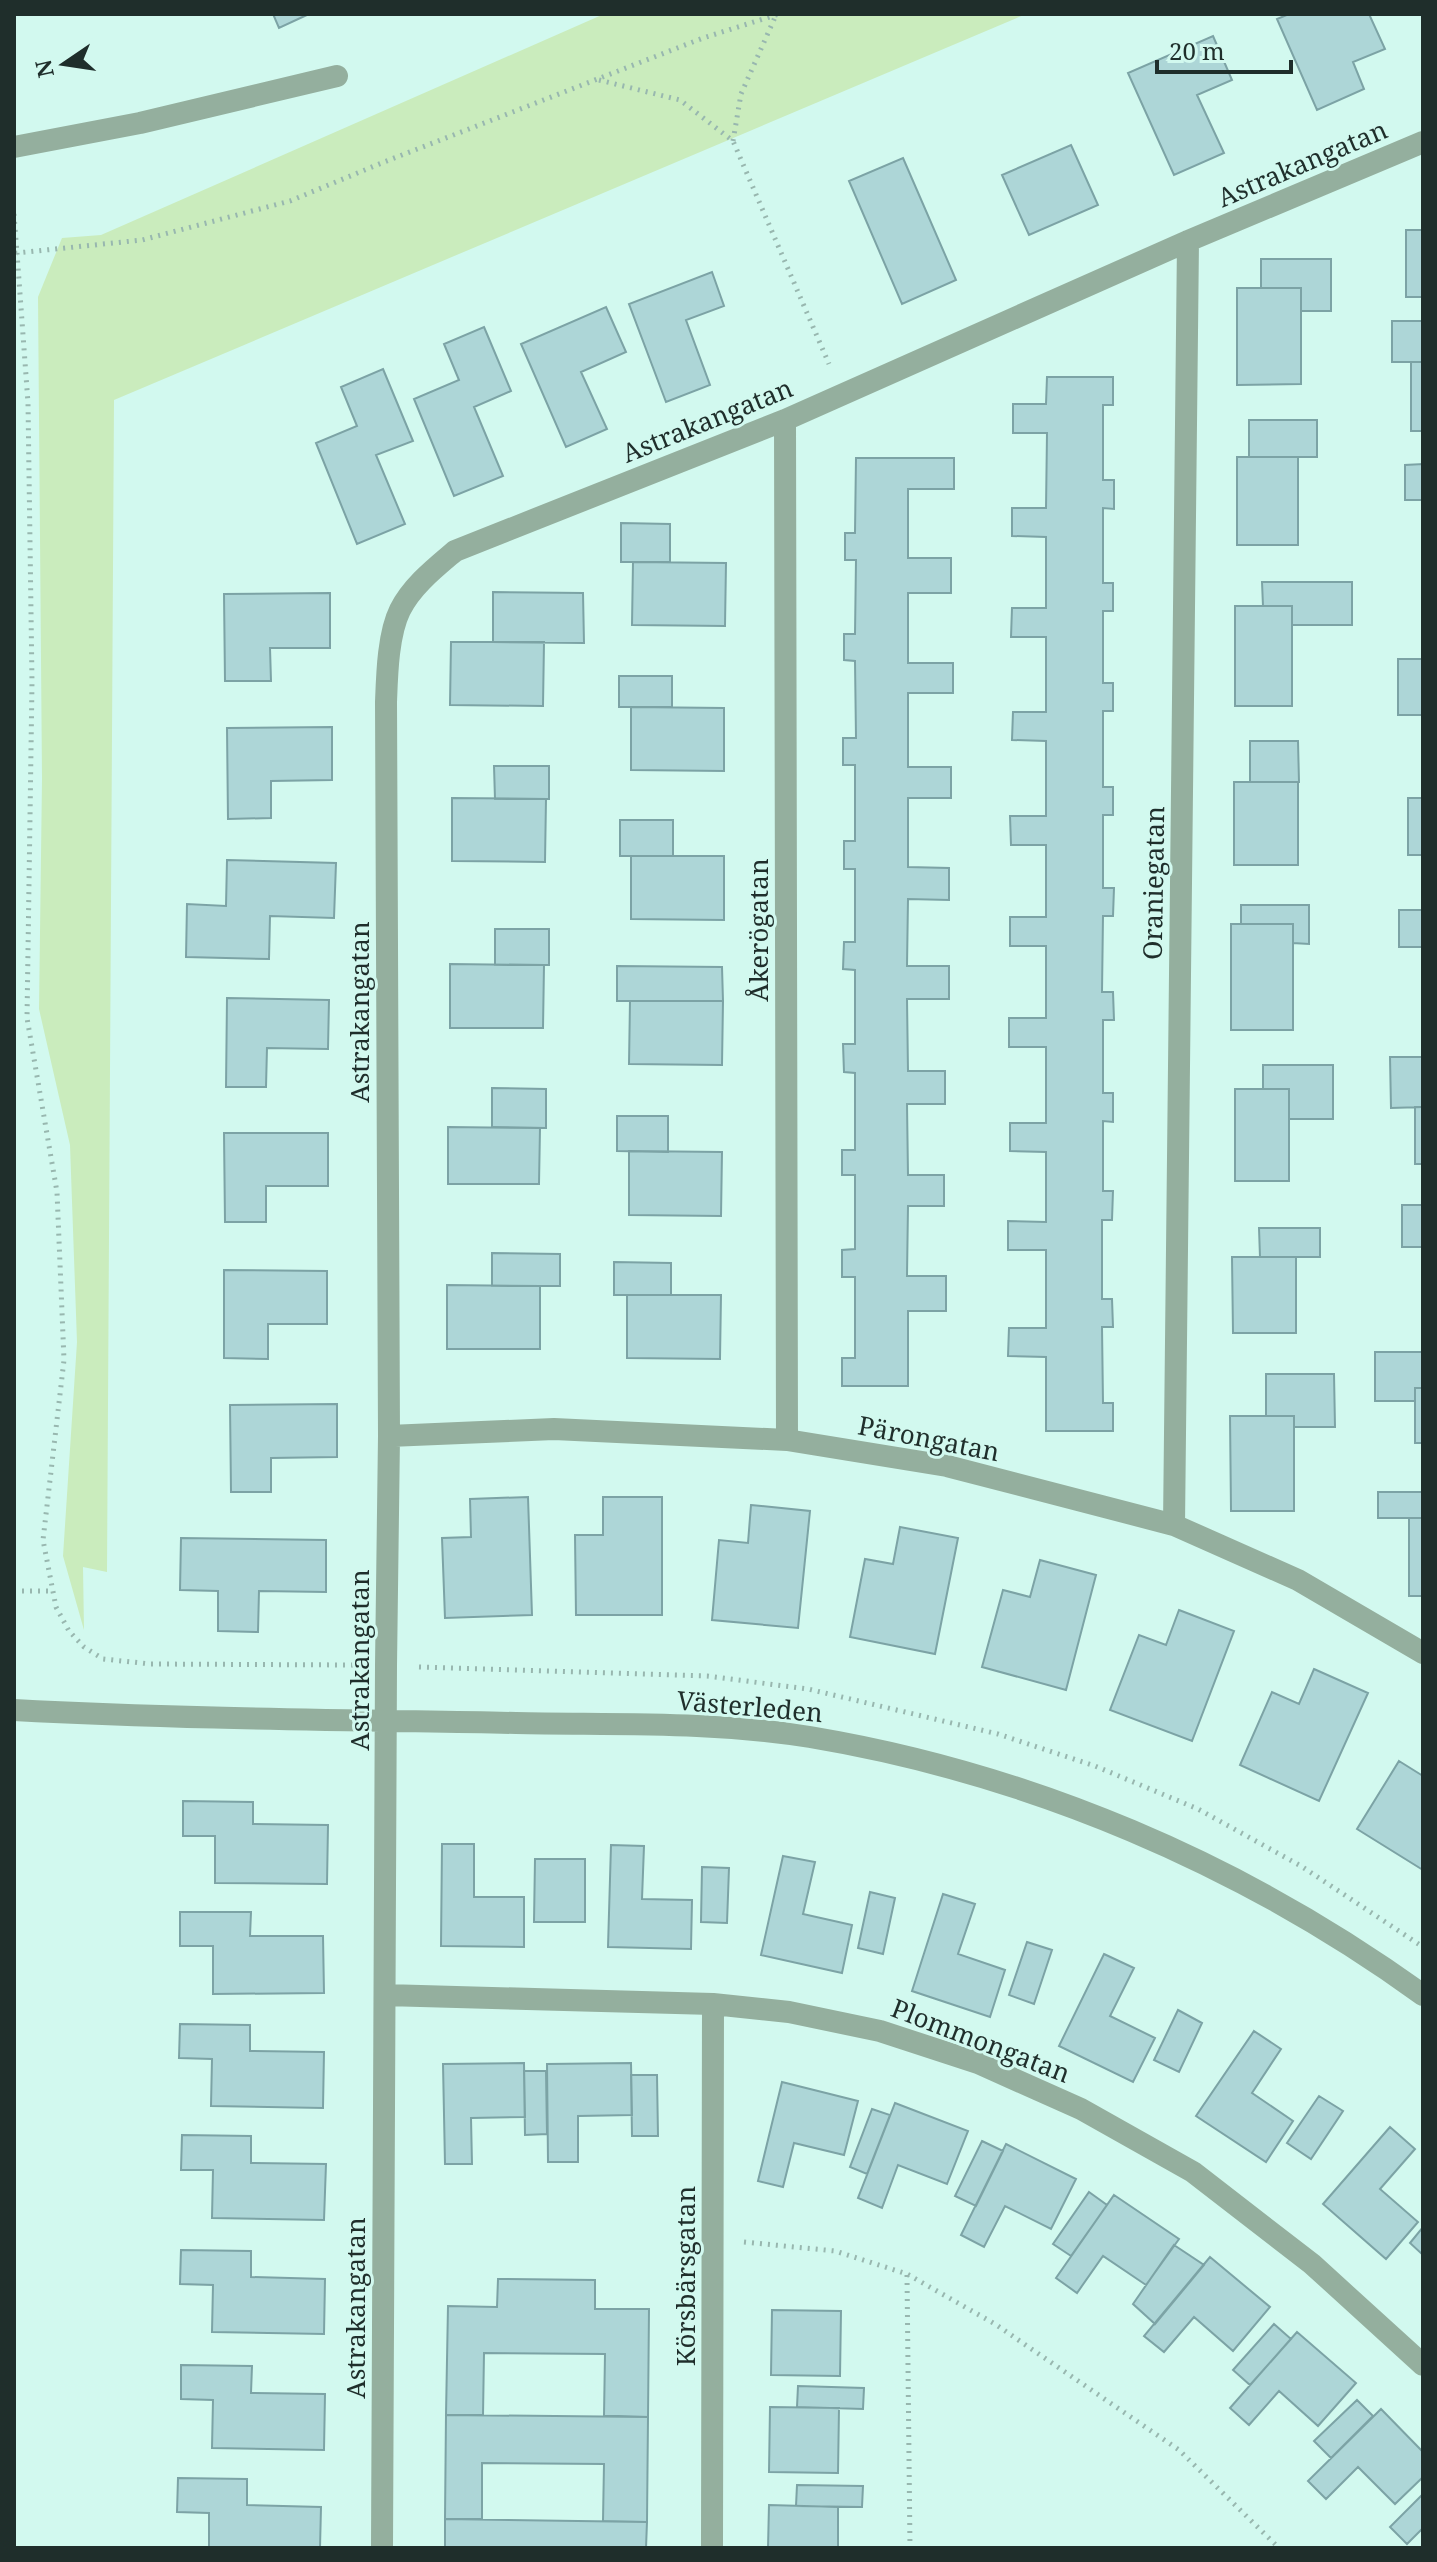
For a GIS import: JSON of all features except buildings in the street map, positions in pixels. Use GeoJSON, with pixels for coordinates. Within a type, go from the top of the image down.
{"type":"FeatureCollection","features":[{"type":"Feature","properties":{"kind":"street"},"geometry":{"type":"LineString","coordinates":[[14,147],[140,123],[337,76]]}},
{"type":"Feature","properties":{"kind":"street","name":"Astrakangatan"},"geometry":{"type":"LineString","coordinates":[[382,2548],[389,1436],[386,702],[389,654],[399,610],[422,579],[455,551],[785,420],[1188,241],[1423,142]]}},
{"type":"Feature","properties":{"kind":"street","name":"Oraniegatan"},"geometry":{"type":"LineString","coordinates":[[1174,1525],[1188,241]]}},
{"type":"Feature","properties":{"kind":"street","name":"Åkerögatan"},"geometry":{"type":"LineString","coordinates":[[785,420],[787,1440]]}},
{"type":"Feature","properties":{"kind":"street","name":"Pärongatan"},"geometry":{"type":"LineString","coordinates":[[389,1436],[554,1429],[787,1440],[947,1466],[1174,1525],[1298,1580],[1423,1653]]}},
{"type":"Feature","properties":{"kind":"street","name":"Västerleden"},"geometry":{"type":"LineString","coordinates":[[14,1710],[715,1727],[807,1736],[895,1753],[989,1778],[1081,1809],[1177,1851],[1279,1902],[1368,1956],[1423,1995]]}},
{"type":"Feature","properties":{"kind":"street","name":"Plommongatan"},"geometry":{"type":"LineString","coordinates":[[385,1995],[713,2004],[789,2012],[880,2031],[978,2063],[1081,2109],[1193,2172],[1312,2264],[1423,2365]]}},
{"type":"Feature","properties":{"kind":"street","name":"Körsbärsgatan"},"geometry":{"type":"LineString","coordinates":[[712,2548],[713,2004]]}},
{"type":"Feature","properties":{"kind":"path"},"geometry":{"type":"LineString","coordinates":[[17,253],[142,240],[290,201],[703,38],[778,14]]}},
{"type":"Feature","properties":{"kind":"path"},"geometry":{"type":"LineString","coordinates":[[733,141],[741,94],[778,14]]}},
{"type":"Feature","properties":{"kind":"path"},"geometry":{"type":"LineString","coordinates":[[596,80],[680,100],[733,141],[819,337],[841,395]]}},
{"type":"Feature","properties":{"kind":"path"},"geometry":{"type":"LineString","coordinates":[[14,214],[28,403],[32,682],[27,1018],[57,1192],[64,1360],[43,1540],[56,1607],[69,1631],[84,1647],[103,1659],[151,1664],[386,1666]]}},
{"type":"Feature","properties":{"kind":"path"},"geometry":{"type":"LineString","coordinates":[[14,1591],[54,1591]]}},
{"type":"Feature","properties":{"kind":"path"},"geometry":{"type":"LineString","coordinates":[[713,2239],[835,2251],[907,2274],[995,2324],[1179,2450],[1279,2548]]}},
{"type":"Feature","properties":{"kind":"path"},"geometry":{"type":"LineString","coordinates":[[907,2274],[910,2548]]}},
{"type":"Feature","properties":{"kind":"green space"},"geometry":{"type":"Polygon","coordinates":[[[604,14],[1026,14],[114,400],[107,1572],[83,1567],[84,1630],[63,1556],[77,1342],[70,1145],[39,1009],[42,779],[38,297],[62,238],[101,235],[604,14]]]}}]}
